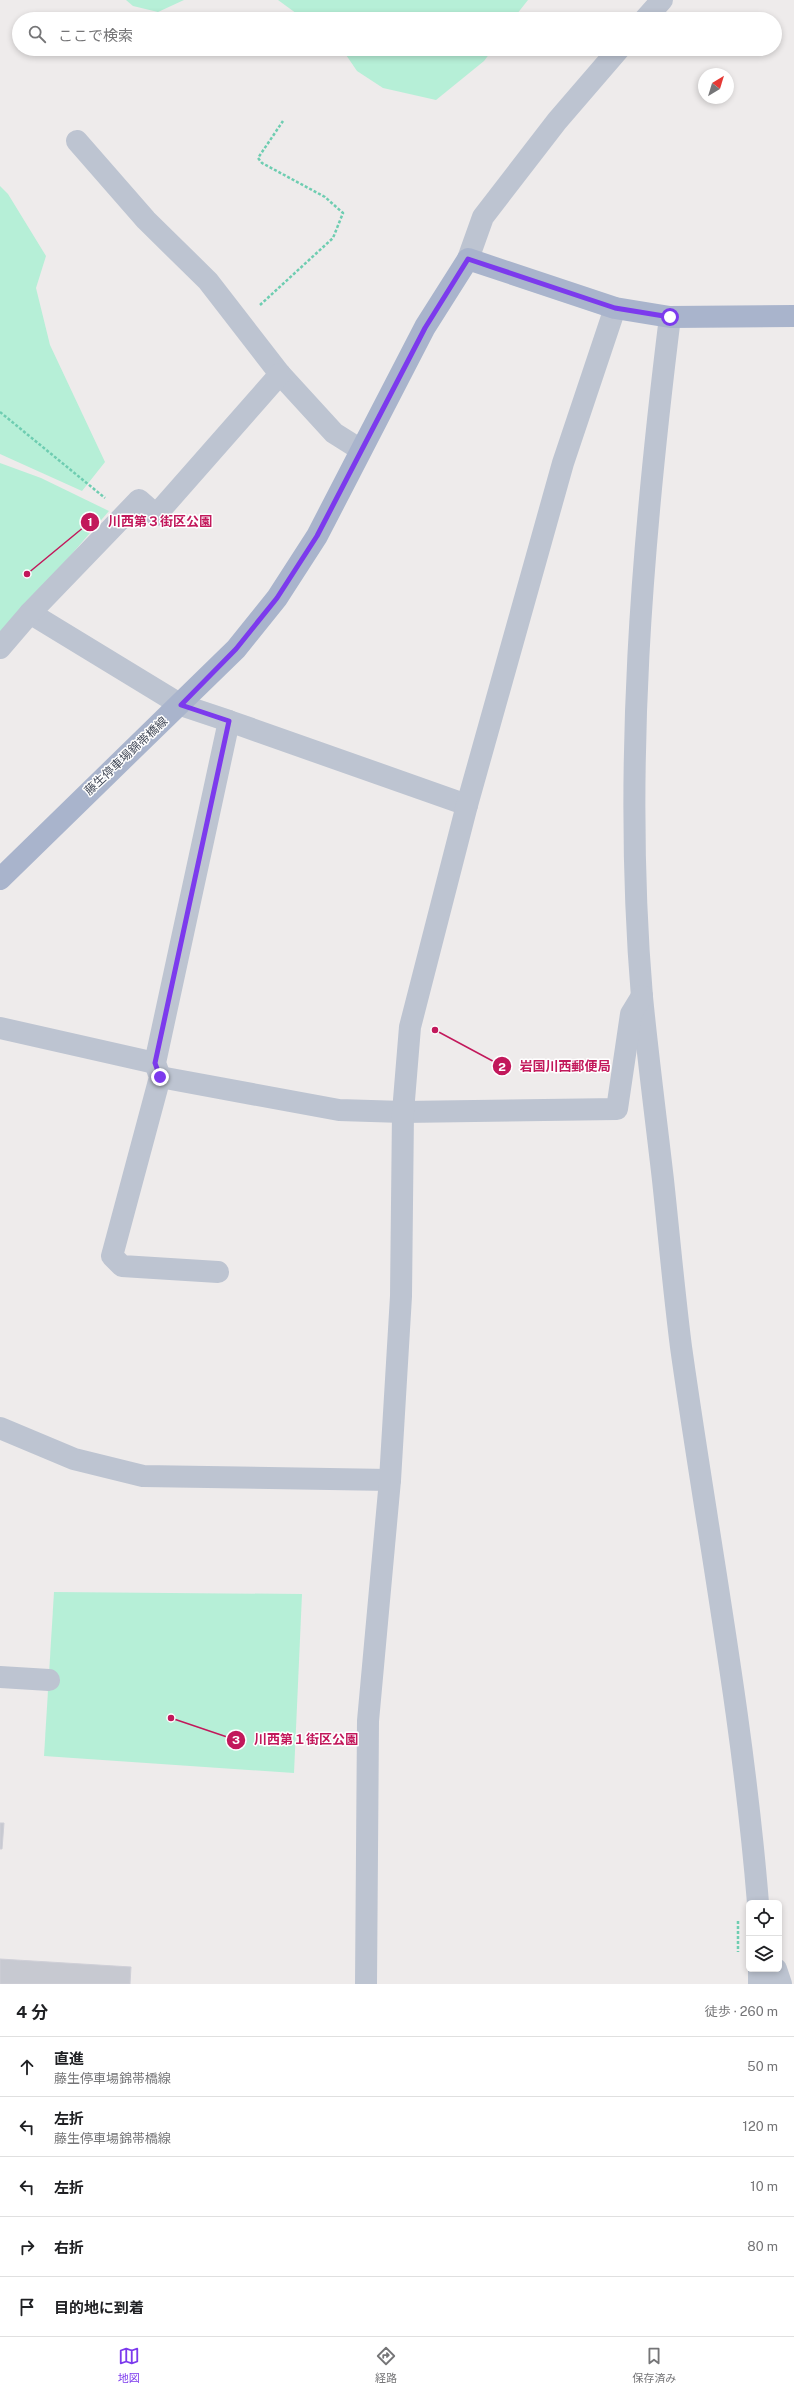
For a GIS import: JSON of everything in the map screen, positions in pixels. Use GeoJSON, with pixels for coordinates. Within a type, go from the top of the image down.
{"type":"FeatureCollection","features":[{"type":"Feature","properties":{"kind":"main road"},"geometry":{"type":"LineString","coordinates":[[468,259],[615,308],[679,318],[794,316]]}},
{"type":"Feature","properties":{"kind":"main road","name":"藤生停車場錦帯橋線"},"geometry":{"type":"LineString","coordinates":[[0,879],[65,813],[181,705],[236,649],[277,598],[317,536],[425,328],[468,259]]}},
{"type":"Feature","properties":{"kind":"street"},"geometry":{"type":"LineString","coordinates":[[651,12],[662,0]]}},
{"type":"Feature","properties":{"kind":"street"},"geometry":{"type":"LineString","coordinates":[[468,259],[483,217],[557,122],[614,56]]}},
{"type":"Feature","properties":{"kind":"street"},"geometry":{"type":"LineString","coordinates":[[77,141],[146,220],[208,281],[280,374],[334,433],[361,450]]}},
{"type":"Feature","properties":{"kind":"street"},"geometry":{"type":"LineString","coordinates":[[366,1984],[368,1721],[390,1480],[401,1296],[403,1112],[410,1027],[467,805],[563,463],[615,308]]}},
{"type":"Feature","properties":{"kind":"street"},"geometry":{"type":"LineString","coordinates":[[679,318],[659,404],[642,595],[633,785],[642,996],[681,1344],[734,1696],[758,1900]]}},
{"type":"Feature","properties":{"kind":"street"},"geometry":{"type":"LineString","coordinates":[[0,648],[30,613],[139,500],[156,515],[280,374]]}},
{"type":"Feature","properties":{"kind":"street"},"geometry":{"type":"LineString","coordinates":[[30,613],[181,705],[467,805]]}},
{"type":"Feature","properties":{"kind":"street"},"geometry":{"type":"LineString","coordinates":[[218,1272],[122,1266],[112,1256],[158,1070],[229,721]]}},
{"type":"Feature","properties":{"kind":"street"},"geometry":{"type":"LineString","coordinates":[[0,1028],[158,1070],[339,1110],[403,1112],[617,1109],[631,1014],[642,996]]}},
{"type":"Feature","properties":{"kind":"street"},"geometry":{"type":"LineString","coordinates":[[0,1428],[74,1458],[143,1476],[390,1480]]}},
{"type":"Feature","properties":{"kind":"street"},"geometry":{"type":"LineString","coordinates":[[0,1678],[49,1680]]}},
{"type":"Feature","properties":{"kind":"street"},"geometry":{"type":"LineString","coordinates":[[759,1972],[759,1984]]}},
{"type":"Feature","properties":{"kind":"street"},"geometry":{"type":"LineString","coordinates":[[777,1972],[781,1984]]}},
{"type":"Feature","properties":{"kind":"path"},"geometry":{"type":"LineString","coordinates":[[240,323],[333,238],[343,213],[325,197],[262,163],[258,158],[283,121]]}},
{"type":"Feature","properties":{"kind":"path"},"geometry":{"type":"LineString","coordinates":[[0,412],[101,495],[126,513]]}},
{"type":"Feature","properties":{"kind":"path"},"geometry":{"type":"LineString","coordinates":[[738,1955],[738,1912],[746,1905]]}},
{"type":"Feature","properties":{"kind":"green space"},"geometry":{"type":"Polygon","coordinates":[[[126,0],[184,0],[158,12],[133,6],[126,0]]]}},
{"type":"Feature","properties":{"kind":"green space"},"geometry":{"type":"Polygon","coordinates":[[[278,0],[528,0],[519,12],[294,12],[278,0]]]}},
{"type":"Feature","properties":{"kind":"green space"},"geometry":{"type":"Polygon","coordinates":[[[347,56],[488,56],[484,61],[436,100],[383,88],[357,71],[347,56]]]}},
{"type":"Feature","properties":{"kind":"green space"},"geometry":{"type":"Polygon","coordinates":[[[0,186],[8,194],[46,256],[36,288],[50,345],[105,462],[82,491],[0,454],[0,186]]]}},
{"type":"Feature","properties":{"kind":"green space"},"geometry":{"type":"Polygon","coordinates":[[[0,463],[41,478],[109,511],[0,637],[0,463]]]}},
{"type":"Feature","properties":{"kind":"green space"},"geometry":{"type":"Polygon","coordinates":[[[54,1592],[302,1594],[294,1773],[44,1756],[54,1592]]]}},
{"type":"Feature","properties":{"kind":"building"},"geometry":{"type":"Polygon","coordinates":[[[0,1823],[4,1823],[2,1849],[0,1849],[0,1823]]]}},
{"type":"Feature","properties":{"kind":"building"},"geometry":{"type":"Polygon","coordinates":[[[0,1959],[131,1967],[130,1984],[0,1984],[0,1959]]]}},
{"type":"Feature","properties":{"kind":"place","name":"川西第３街区公園"},"geometry":{"type":"Point","coordinates":[27,574]}},
{"type":"Feature","properties":{"kind":"place","name":"岩国川西郵便局"},"geometry":{"type":"Point","coordinates":[435,1030]}},
{"type":"Feature","properties":{"kind":"place","name":"川西第１街区公園"},"geometry":{"type":"Point","coordinates":[171,1718]}},
{"type":"Feature","properties":{"kind":"route"},"geometry":{"type":"LineString","coordinates":[[160,1077],[155,1063],[229,721],[181,705],[236,649],[277,598],[317,536],[425,328],[468,259],[615,308],[670,317]]}}]}
